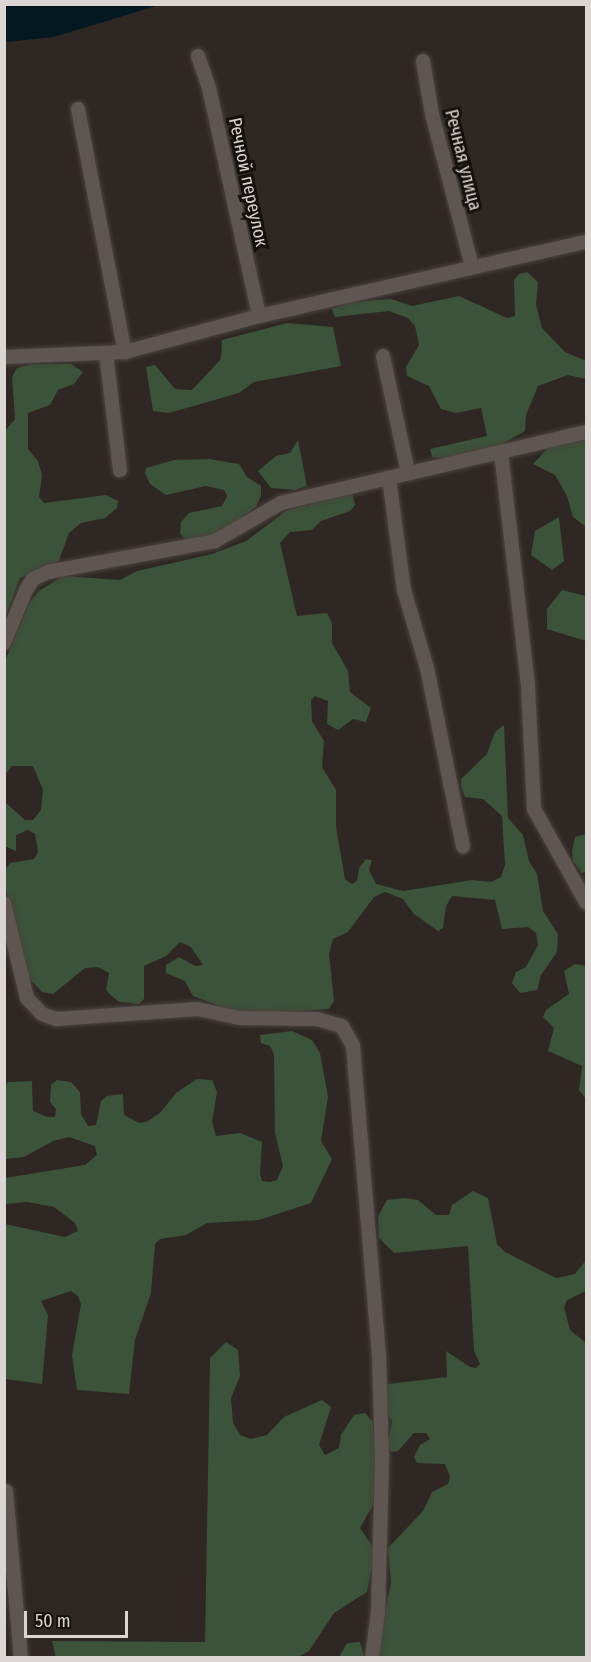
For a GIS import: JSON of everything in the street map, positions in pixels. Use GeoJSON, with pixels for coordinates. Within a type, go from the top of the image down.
{"type":"FeatureCollection","features":[{"type":"Feature","properties":{"kind":"street","name":"Речной переулок"},"geometry":{"type":"LineString","coordinates":[[198,56],[210,88],[259,316]]}},
{"type":"Feature","properties":{"kind":"street","name":"Речная улица"},"geometry":{"type":"LineString","coordinates":[[423,61],[432,114],[472,267]]}},
{"type":"Feature","properties":{"kind":"street"},"geometry":{"type":"LineString","coordinates":[[78,109],[125,351]]}},
{"type":"Feature","properties":{"kind":"street"},"geometry":{"type":"LineString","coordinates":[[4,357],[125,351],[259,316],[586,242]]}},
{"type":"Feature","properties":{"kind":"street"},"geometry":{"type":"LineString","coordinates":[[106,353],[120,470]]}},
{"type":"Feature","properties":{"kind":"street"},"geometry":{"type":"LineString","coordinates":[[383,356],[408,473]]}},
{"type":"Feature","properties":{"kind":"street"},"geometry":{"type":"LineString","coordinates":[[4,643],[26,590],[33,579],[48,572],[215,541],[280,503],[586,432]]}},
{"type":"Feature","properties":{"kind":"street"},"geometry":{"type":"LineString","coordinates":[[501,452],[528,686],[534,809],[586,902]]}},
{"type":"Feature","properties":{"kind":"street"},"geometry":{"type":"LineString","coordinates":[[389,478],[404,590],[427,668],[463,846]]}},
{"type":"Feature","properties":{"kind":"street"},"geometry":{"type":"LineString","coordinates":[[4,903],[27,998],[42,1014],[56,1019],[198,1009],[239,1018],[317,1019],[342,1026],[353,1046],[380,1366],[382,1461],[378,1612],[372,1658]]}},
{"type":"Feature","properties":{"kind":"street"},"geometry":{"type":"LineString","coordinates":[[6,1491],[21,1658]]}},
{"type":"Feature","properties":{"kind":"green space"},"geometry":{"type":"Polygon","coordinates":[[[527,272],[538,282],[536,305],[542,328],[565,352],[586,361],[586,379],[568,375],[538,386],[526,415],[525,431],[497,447],[447,458],[432,457],[430,449],[487,436],[481,408],[456,413],[441,409],[429,386],[407,376],[406,367],[419,345],[415,326],[408,318],[389,311],[335,317],[332,309],[353,302],[391,299],[412,306],[459,296],[507,318],[515,316],[514,280],[519,274],[527,272]]]}},
{"type":"Feature","properties":{"kind":"green space"},"geometry":{"type":"Polygon","coordinates":[[[287,323],[333,327],[341,366],[254,382],[239,393],[169,413],[153,411],[146,367],[155,365],[175,389],[192,390],[221,359],[222,340],[287,323]]]}},
{"type":"Feature","properties":{"kind":"green space"},"geometry":{"type":"Polygon","coordinates":[[[31,364],[71,364],[83,372],[74,384],[58,390],[50,405],[28,413],[28,449],[38,461],[42,475],[39,497],[44,503],[106,495],[118,501],[117,508],[105,518],[81,523],[69,533],[58,563],[20,578],[5,618],[4,432],[15,419],[12,377],[17,368],[31,364]]]}},
{"type":"Feature","properties":{"kind":"green space"},"geometry":{"type":"Polygon","coordinates":[[[298,440],[307,486],[295,490],[271,488],[258,471],[276,456],[290,453],[298,440]]]}},
{"type":"Feature","properties":{"kind":"green space"},"geometry":{"type":"Polygon","coordinates":[[[586,440],[586,527],[573,517],[567,496],[555,475],[533,464],[550,446],[586,440]]]}},
{"type":"Feature","properties":{"kind":"green space"},"geometry":{"type":"Polygon","coordinates":[[[209,459],[239,464],[247,477],[261,486],[261,496],[256,507],[218,534],[188,541],[180,534],[181,522],[189,513],[222,506],[227,496],[224,490],[206,486],[166,495],[150,484],[145,473],[146,468],[174,460],[209,459]]]}},
{"type":"Feature","properties":{"kind":"green space"},"geometry":{"type":"Polygon","coordinates":[[[352,492],[355,505],[350,511],[321,521],[312,530],[290,532],[280,543],[297,616],[327,613],[332,623],[332,643],[348,671],[350,692],[371,708],[366,722],[353,719],[338,730],[327,724],[328,701],[315,696],[311,700],[312,721],[324,741],[322,767],[336,790],[336,827],[345,879],[352,884],[357,881],[359,868],[366,859],[372,860],[369,870],[376,884],[403,891],[472,880],[491,882],[501,877],[505,865],[502,816],[483,799],[465,797],[461,779],[487,754],[495,732],[504,725],[508,818],[523,835],[529,861],[537,874],[543,911],[558,934],[557,952],[541,975],[537,990],[520,993],[512,983],[516,972],[526,967],[538,945],[536,933],[528,927],[502,929],[495,900],[452,896],[446,906],[443,928],[438,931],[414,914],[403,899],[385,892],[374,897],[348,932],[333,939],[329,954],[334,1001],[329,1009],[262,1014],[231,1010],[193,996],[185,981],[166,973],[166,965],[179,957],[195,966],[203,965],[191,947],[180,942],[166,956],[144,966],[144,999],[139,1004],[119,1002],[113,997],[106,990],[109,973],[98,967],[85,968],[53,994],[42,992],[26,975],[4,882],[5,870],[10,863],[34,859],[38,852],[35,834],[28,830],[16,835],[16,851],[5,846],[5,802],[25,820],[33,820],[41,810],[43,790],[33,766],[12,766],[5,775],[5,661],[29,603],[40,590],[64,576],[120,580],[137,571],[212,554],[246,541],[286,511],[352,492]]]}},
{"type":"Feature","properties":{"kind":"green space"},"geometry":{"type":"Polygon","coordinates":[[[559,517],[564,561],[552,570],[531,555],[535,531],[559,517]]]}},
{"type":"Feature","properties":{"kind":"green space"},"geometry":{"type":"Polygon","coordinates":[[[562,590],[586,596],[586,641],[547,629],[547,609],[562,590]]]}},
{"type":"Feature","properties":{"kind":"green space"},"geometry":{"type":"Polygon","coordinates":[[[586,834],[586,872],[582,873],[573,861],[572,851],[575,837],[586,834]]]}},
{"type":"Feature","properties":{"kind":"green space"},"geometry":{"type":"Polygon","coordinates":[[[575,964],[586,966],[586,1099],[579,1090],[582,1066],[548,1051],[554,1028],[543,1017],[546,1010],[569,994],[564,971],[575,964]]]}},
{"type":"Feature","properties":{"kind":"green space"},"geometry":{"type":"Polygon","coordinates":[[[292,1031],[312,1040],[320,1053],[328,1097],[321,1141],[332,1159],[311,1203],[259,1220],[207,1223],[186,1235],[160,1239],[155,1244],[151,1293],[135,1340],[129,1394],[77,1390],[72,1355],[81,1304],[78,1296],[71,1291],[41,1301],[48,1315],[42,1384],[5,1379],[5,1224],[65,1237],[78,1231],[75,1223],[54,1207],[27,1202],[5,1204],[5,1178],[85,1165],[97,1155],[95,1146],[69,1137],[53,1141],[24,1157],[5,1159],[4,1088],[8,1082],[32,1081],[33,1111],[47,1117],[55,1117],[56,1109],[50,1102],[51,1085],[57,1080],[71,1082],[80,1092],[81,1114],[88,1126],[96,1125],[101,1101],[107,1096],[123,1094],[124,1115],[139,1123],[146,1122],[160,1113],[176,1093],[197,1079],[212,1080],[217,1092],[212,1122],[216,1136],[240,1133],[262,1142],[260,1174],[262,1181],[270,1182],[277,1180],[283,1166],[275,1133],[274,1054],[270,1046],[261,1043],[260,1035],[292,1031]]]}},
{"type":"Feature","properties":{"kind":"green space"},"geometry":{"type":"Polygon","coordinates":[[[473,1191],[488,1198],[497,1244],[505,1252],[556,1278],[575,1274],[586,1260],[586,1291],[567,1300],[564,1307],[570,1330],[586,1343],[586,1657],[375,1658],[391,1583],[388,1548],[423,1511],[432,1492],[448,1484],[450,1477],[445,1464],[417,1463],[414,1457],[420,1445],[430,1439],[426,1433],[414,1433],[398,1451],[391,1452],[387,1447],[392,1421],[387,1413],[386,1389],[388,1384],[447,1377],[446,1351],[470,1367],[476,1368],[480,1364],[474,1351],[468,1246],[394,1253],[379,1238],[378,1216],[387,1200],[405,1198],[418,1200],[436,1215],[449,1215],[452,1205],[473,1191]]]}},
{"type":"Feature","properties":{"kind":"green space"},"geometry":{"type":"Polygon","coordinates":[[[226,1342],[238,1350],[240,1376],[231,1398],[233,1423],[240,1435],[251,1439],[267,1435],[284,1417],[322,1400],[331,1407],[319,1445],[325,1455],[339,1448],[341,1435],[354,1415],[365,1413],[373,1422],[376,1464],[373,1505],[360,1528],[375,1550],[367,1592],[334,1613],[309,1651],[296,1658],[56,1658],[52,1641],[205,1642],[210,1358],[226,1342]]]}},
{"type":"Feature","properties":{"kind":"green space"},"geometry":{"type":"Polygon","coordinates":[[[360,1642],[364,1657],[339,1657],[347,1643],[360,1642]]]}},
{"type":"Feature","properties":{"kind":"water"},"geometry":{"type":"Polygon","coordinates":[[[5,4],[159,5],[54,37],[5,42],[5,4]]]}}]}
